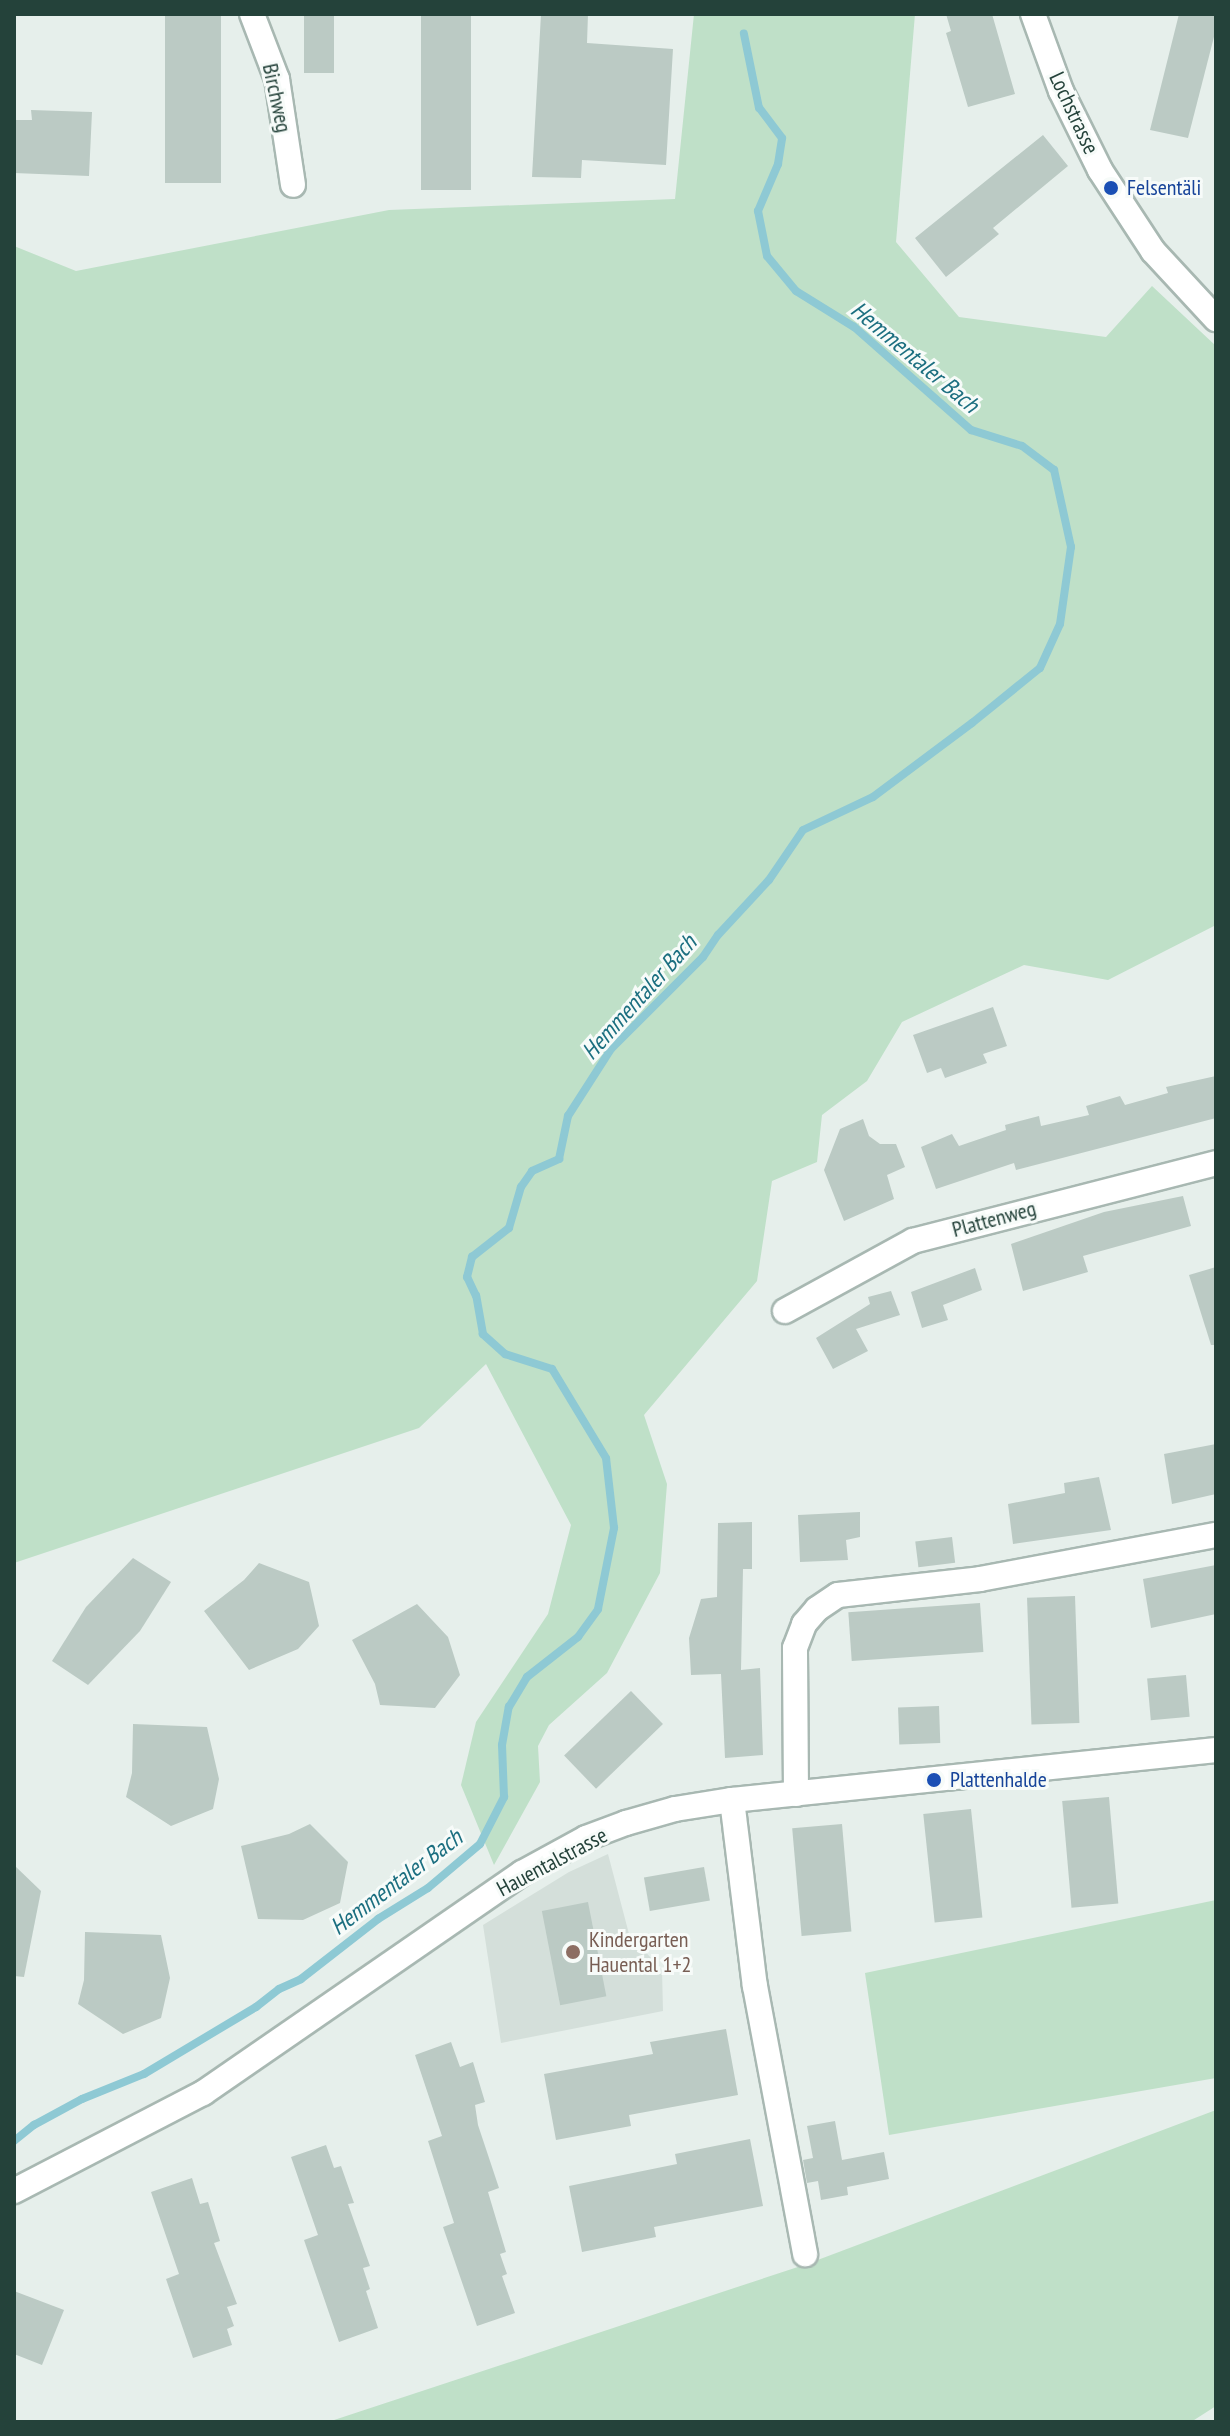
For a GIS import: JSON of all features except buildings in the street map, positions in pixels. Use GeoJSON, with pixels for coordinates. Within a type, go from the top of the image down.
{"type":"FeatureCollection","features":[{"type":"Feature","properties":{"kind":"street","name":"Birchweg"},"geometry":{"type":"LineString","coordinates":[[252,14],[277,79],[293,185]]}},
{"type":"Feature","properties":{"kind":"street","name":"Lochstrasse"},"geometry":{"type":"LineString","coordinates":[[1033,14],[1061,91],[1100,170],[1153,251],[1216,319]]}},
{"type":"Feature","properties":{"kind":"street","name":"Plattenweg"},"geometry":{"type":"LineString","coordinates":[[785,1311],[913,1241],[1216,1163]]}},
{"type":"Feature","properties":{"kind":"street"},"geometry":{"type":"LineString","coordinates":[[796,1794],[795,1648],[804,1624],[817,1609],[838,1595],[980,1579],[1216,1535]]}},
{"type":"Feature","properties":{"kind":"street","name":"Hauentalstrasse"},"geometry":{"type":"LineString","coordinates":[[14,2191],[203,2093],[546,1860],[626,1823],[675,1809],[732,1800],[1216,1750]]}},
{"type":"Feature","properties":{"kind":"street"},"geometry":{"type":"LineString","coordinates":[[732,1800],[755,1986],[805,2254]]}},
{"type":"Feature","properties":{"kind":"shaded area"},"geometry":{"type":"Polygon","coordinates":[[[608,1854],[629,1934],[662,1970],[663,2011],[501,2043],[483,1925],[569,1872],[608,1854]]]}},
{"type":"Feature","properties":{"kind":"green space"},"geometry":{"type":"Polygon","coordinates":[[[694,14],[915,14],[896,242],[959,317],[1106,337],[1152,286],[1216,346],[1216,925],[1108,980],[1024,965],[902,1022],[867,1081],[822,1115],[817,1162],[772,1181],[757,1281],[644,1415],[667,1484],[660,1573],[607,1673],[549,1725],[538,1746],[540,1782],[494,1865],[461,1785],[476,1722],[548,1614],[571,1525],[486,1364],[419,1428],[14,1563],[14,246],[76,271],[389,210],[675,199],[694,14]]]}},
{"type":"Feature","properties":{"kind":"green space"},"geometry":{"type":"Polygon","coordinates":[[[1216,1900],[1216,2078],[889,2135],[865,1973],[1216,1900]]]}},
{"type":"Feature","properties":{"kind":"green space"},"geometry":{"type":"Polygon","coordinates":[[[1216,2110],[1216,2406],[1191,2422],[328,2422],[807,2264],[1216,2110]]]}},
{"type":"Feature","properties":{"kind":"waterway","name":"Hemmentaler Bach"},"geometry":{"type":"LineString","coordinates":[[14,2141],[34,2125],[82,2099],[144,2074],[256,2007],[279,1989],[301,1979],[378,1919],[428,1888],[480,1844],[504,1797],[502,1745],[509,1707],[527,1677],[578,1637],[598,1609],[614,1528],[606,1458],[552,1369],[505,1354],[483,1334],[476,1296],[467,1277],[472,1257],[509,1228],[521,1187],[532,1171],[559,1159],[568,1116],[611,1049],[703,957],[718,935],[769,880],[803,830],[873,797],[972,723],[1040,668],[1060,624],[1071,547],[1054,470],[1022,446],[971,430],[854,327],[796,291],[767,256],[758,211],[778,164],[782,138],[759,108],[744,34]]}},
{"type":"Feature","properties":{"kind":"place","name":"Felsentäli"},"geometry":{"type":"Point","coordinates":[1111,188]}},
{"type":"Feature","properties":{"kind":"place","name":"Plattenhalde"},"geometry":{"type":"Point","coordinates":[934,1780]}},
{"type":"Feature","properties":{"kind":"place","name":"Kindergarten Hauental 1+2"},"geometry":{"type":"Point","coordinates":[573,1952]}}]}
